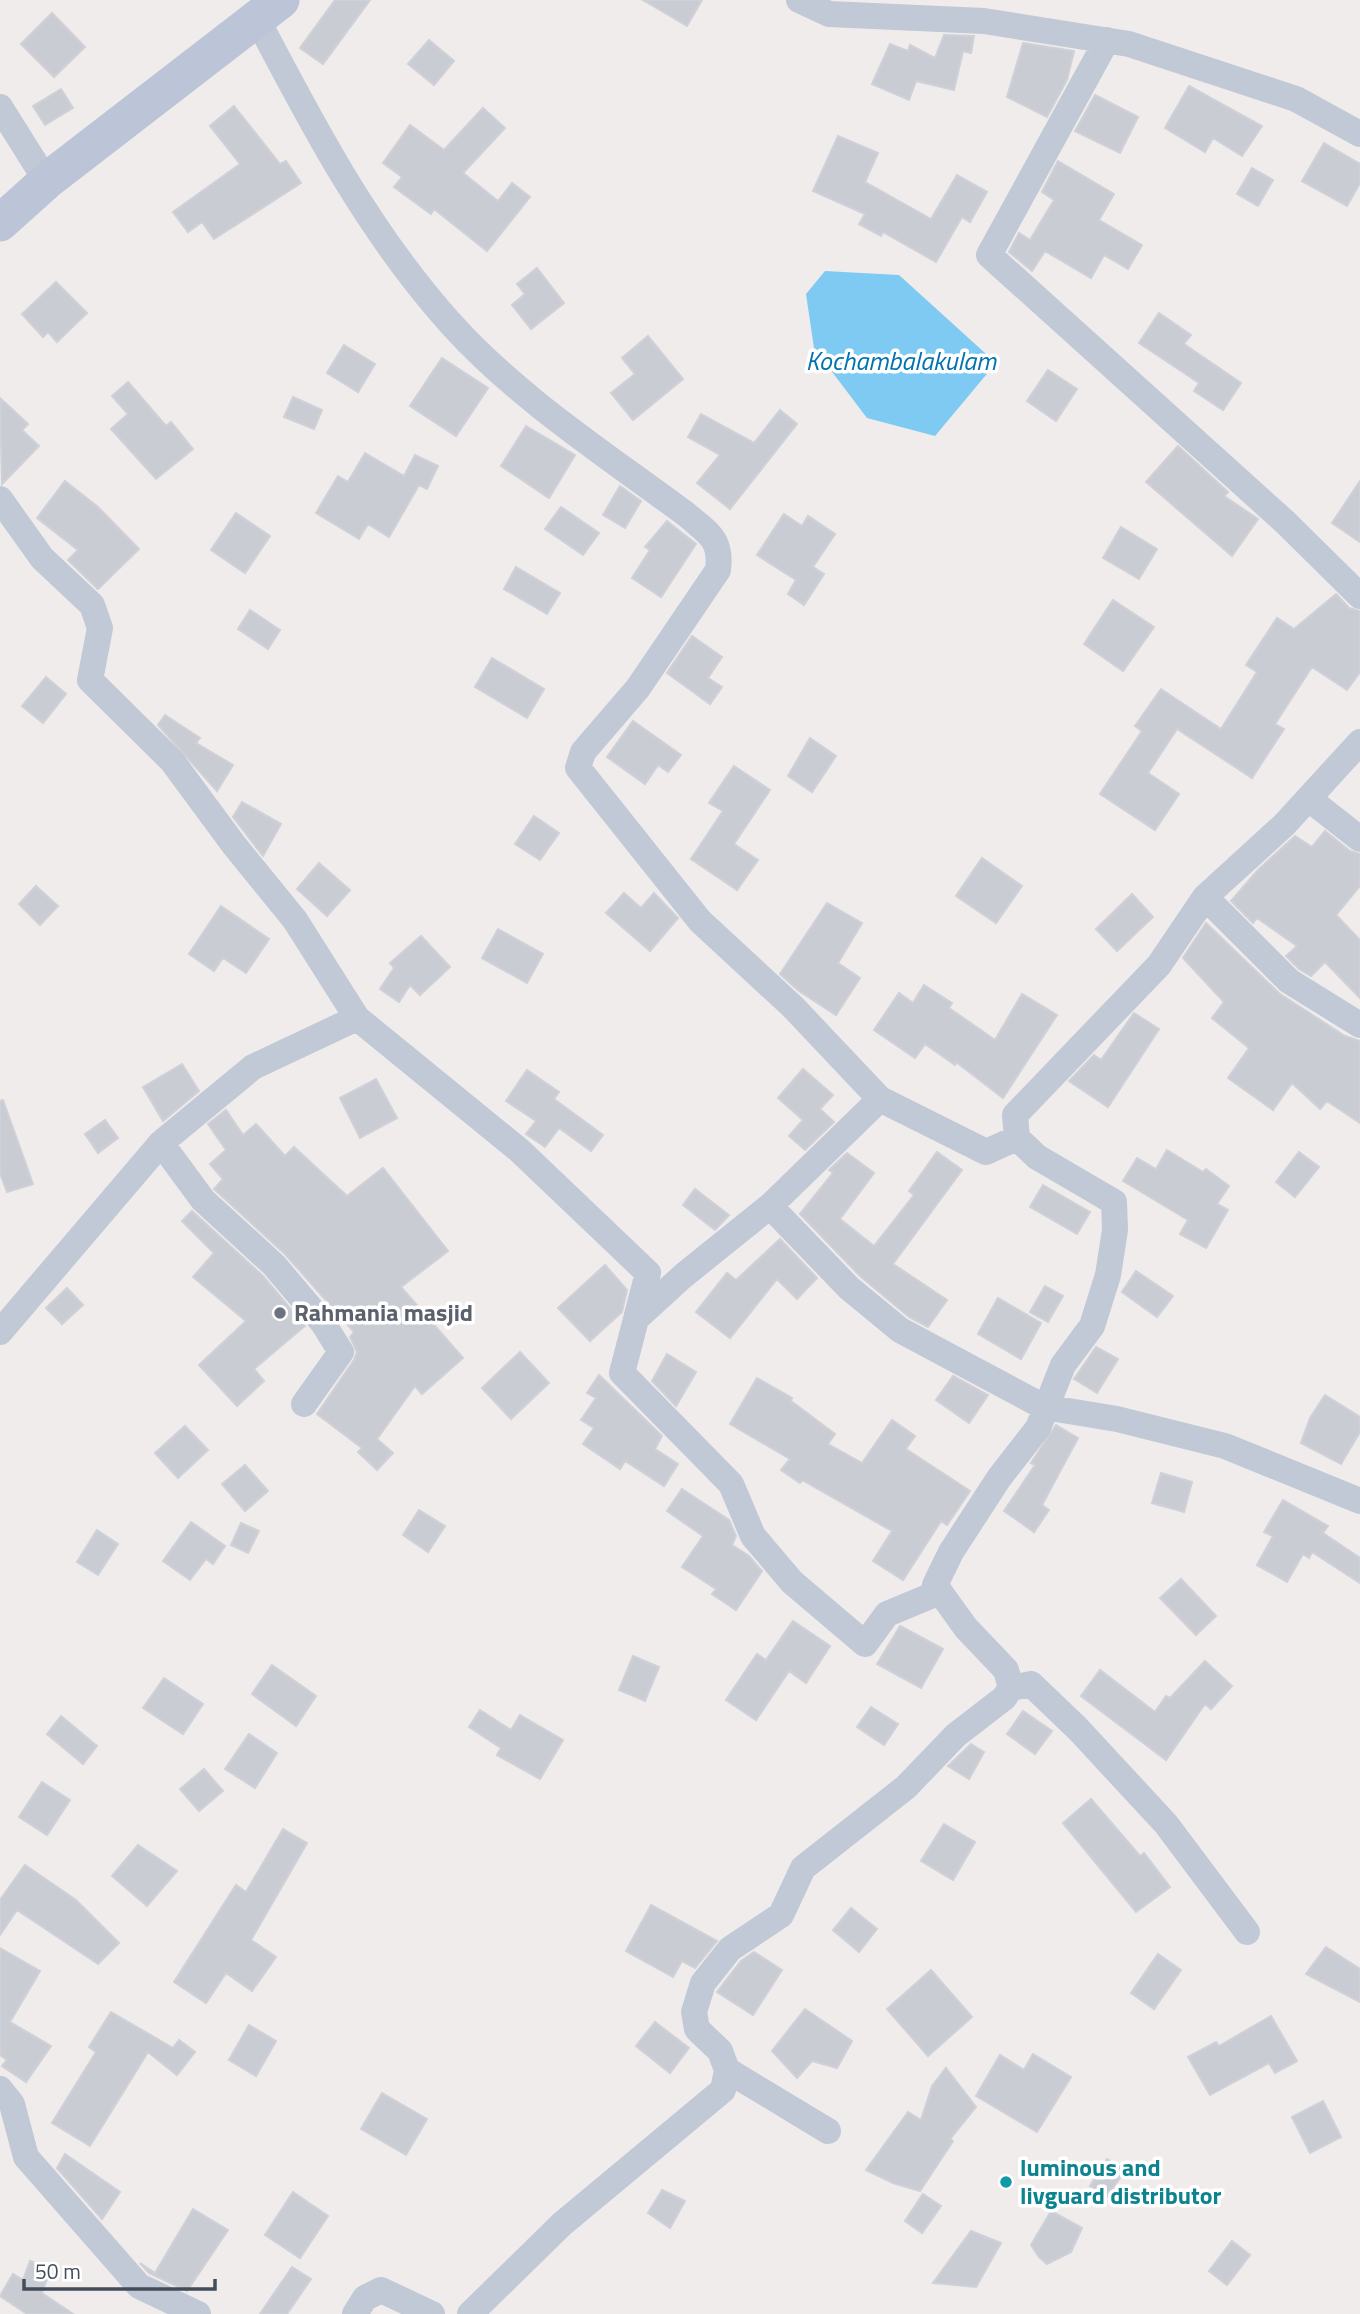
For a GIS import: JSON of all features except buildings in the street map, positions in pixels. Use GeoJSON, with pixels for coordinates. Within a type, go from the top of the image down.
{"type":"FeatureCollection","features":[{"type":"Feature","properties":{"kind":"main road"},"geometry":{"type":"LineString","coordinates":[[0,223],[47,182],[268,9]]}},
{"type":"Feature","properties":{"kind":"street"},"geometry":{"type":"LineString","coordinates":[[799,0],[829,14],[984,21],[1129,44],[1296,99],[1360,134]]}},
{"type":"Feature","properties":{"kind":"street"},"geometry":{"type":"LineString","coordinates":[[268,9],[318,136],[360,207],[408,274],[453,327],[515,384],[713,537],[720,553],[718,570],[638,688],[583,752],[578,768],[701,920],[793,1007],[880,1099],[986,1152],[1017,1138]]}},
{"type":"Feature","properties":{"kind":"street"},"geometry":{"type":"LineString","coordinates":[[1107,40],[989,255],[1285,522],[1360,596]]}},
{"type":"Feature","properties":{"kind":"street"},"geometry":{"type":"LineString","coordinates":[[0,107],[47,182]]}},
{"type":"Feature","properties":{"kind":"street"},"geometry":{"type":"LineString","coordinates":[[0,499],[42,558],[92,605],[100,628],[90,680],[172,761],[234,845],[295,920],[356,1018],[519,1150],[648,1273],[622,1373],[731,1485],[753,1536],[792,1582],[865,1644],[887,1614],[940,1592]]}},
{"type":"Feature","properties":{"kind":"street"},"geometry":{"type":"LineString","coordinates":[[1011,1688],[1006,1670],[966,1628],[935,1585],[951,1552],[999,1478],[1038,1428],[1063,1364],[1093,1325],[1108,1275],[1115,1230],[1114,1202],[1037,1157],[1017,1138],[1015,1115],[1159,965],[1205,897],[1308,799],[1360,742]]}},
{"type":"Feature","properties":{"kind":"street"},"geometry":{"type":"LineString","coordinates":[[1308,799],[1360,839]]}},
{"type":"Feature","properties":{"kind":"street"},"geometry":{"type":"LineString","coordinates":[[1205,897],[1289,981],[1360,1026]]}},
{"type":"Feature","properties":{"kind":"street"},"geometry":{"type":"LineString","coordinates":[[0,1332],[161,1143],[253,1067],[356,1018]]}},
{"type":"Feature","properties":{"kind":"street"},"geometry":{"type":"LineString","coordinates":[[636,1318],[770,1206],[880,1099]]}},
{"type":"Feature","properties":{"kind":"street"},"geometry":{"type":"LineString","coordinates":[[161,1143],[203,1200],[274,1265],[323,1323],[341,1352],[304,1404]]}},
{"type":"Feature","properties":{"kind":"street"},"geometry":{"type":"LineString","coordinates":[[770,1206],[849,1288],[900,1330],[1044,1407],[1117,1419],[1226,1446],[1360,1501]]}},
{"type":"Feature","properties":{"kind":"street"},"geometry":{"type":"LineString","coordinates":[[470,2314],[562,2224],[723,2090],[727,2070],[720,2050],[697,2029],[694,2012],[703,1983],[730,1949],[781,1915],[803,1868],[906,1787],[956,1735],[1004,1698],[1011,1688],[1031,1684],[1078,1729],[1166,1824],[1247,1932]]}},
{"type":"Feature","properties":{"kind":"street"},"geometry":{"type":"LineString","coordinates":[[727,2070],[828,2131]]}},
{"type":"Feature","properties":{"kind":"street"},"geometry":{"type":"LineString","coordinates":[[0,2089],[12,2104],[26,2158],[139,2286],[198,2314]]}},
{"type":"Feature","properties":{"kind":"street"},"geometry":{"type":"LineString","coordinates":[[355,2314],[365,2298],[381,2290],[432,2314]]}},
{"type":"Feature","properties":{"kind":"water","name":"Kochambalakulam"},"geometry":{"type":"Polygon","coordinates":[[[825,271],[899,275],[996,363],[935,436],[867,418],[814,348],[806,294],[825,271]]]}},
{"type":"Feature","properties":{"kind":"place","name":"Rahmania masjid"},"geometry":{"type":"Point","coordinates":[280,1313]}},
{"type":"Feature","properties":{"kind":"place","name":"luminous and livguard distributor"},"geometry":{"type":"Point","coordinates":[1006,2182]}}]}
